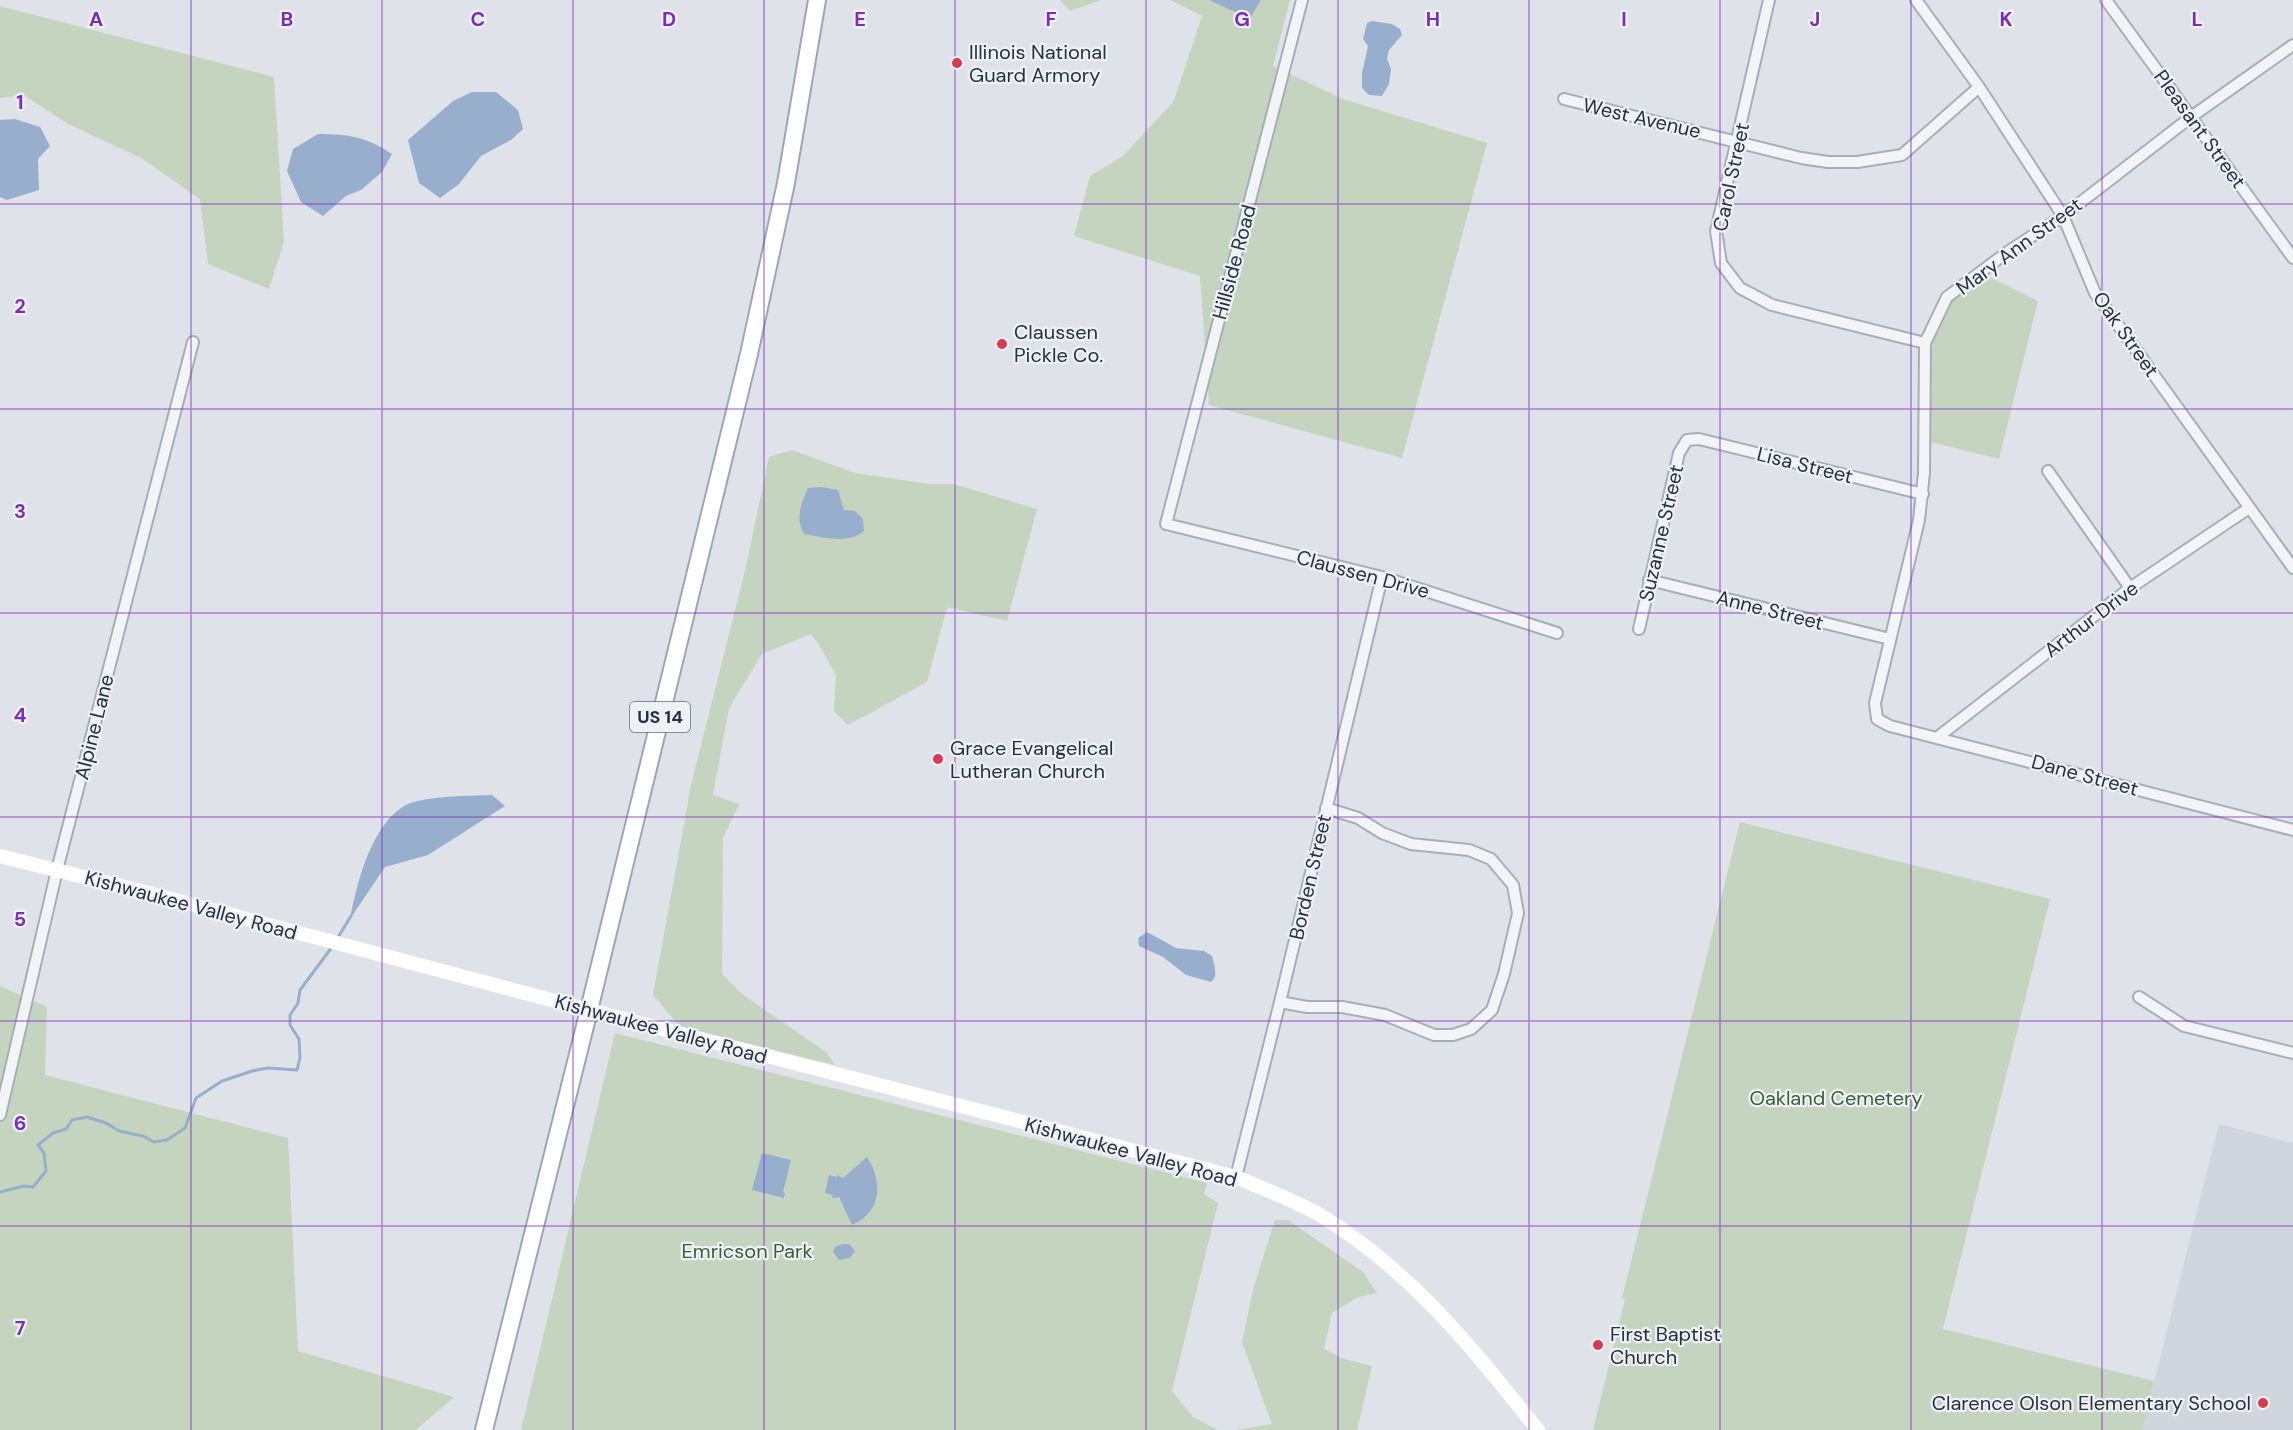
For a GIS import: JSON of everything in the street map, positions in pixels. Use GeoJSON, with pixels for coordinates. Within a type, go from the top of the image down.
{"type":"FeatureCollection","features":[{"type":"Feature","properties":{"kind":"main road","name":"US 14"},"geometry":{"type":"LineString","coordinates":[[484,1430],[589,1010],[748,354],[786,183],[817,0]]}},
{"type":"Feature","properties":{"kind":"street","name":"Hillside Road"},"geometry":{"type":"LineString","coordinates":[[1166,524],[1302,0]]}},
{"type":"Feature","properties":{"kind":"street","name":"Carol Street"},"geometry":{"type":"LineString","coordinates":[[1769,0],[1716,231],[1721,263],[1740,288],[1772,305],[1925,343]]}},
{"type":"Feature","properties":{"kind":"street","name":"Oak Street"},"geometry":{"type":"LineString","coordinates":[[1916,0],[1979,87],[2063,216],[2095,293],[2293,568]]}},
{"type":"Feature","properties":{"kind":"street","name":"Pleasant Street"},"geometry":{"type":"LineString","coordinates":[[2106,0],[2293,258]]}},
{"type":"Feature","properties":{"kind":"street","name":"Mary Ann Street"},"geometry":{"type":"LineString","coordinates":[[1877,719],[1875,703],[1919,520],[1923,494],[1925,343],[1947,297],[2008,251],[2063,216],[2191,117],[2293,45]]}},
{"type":"Feature","properties":{"kind":"street","name":"West Avenue"},"geometry":{"type":"LineString","coordinates":[[1564,99],[1801,158],[1828,162],[1857,162],[1902,155],[1979,87]]}},
{"type":"Feature","properties":{"kind":"street","name":"Alpine Lane"},"geometry":{"type":"LineString","coordinates":[[0,1115],[57,870],[193,342]]}},
{"type":"Feature","properties":{"kind":"street","name":"Lisa Street"},"geometry":{"type":"LineString","coordinates":[[1688,440],[1700,439],[1923,494]]}},
{"type":"Feature","properties":{"kind":"street","name":"Suzanne Street"},"geometry":{"type":"LineString","coordinates":[[1639,629],[1679,453],[1688,440]]}},
{"type":"Feature","properties":{"kind":"street"},"geometry":{"type":"LineString","coordinates":[[2048,471],[2130,588]]}},
{"type":"Feature","properties":{"kind":"street","name":"Arthur Drive"},"geometry":{"type":"LineString","coordinates":[[1938,737],[2130,588],[2249,508]]}},
{"type":"Feature","properties":{"kind":"street","name":"Claussen Drive"},"geometry":{"type":"LineString","coordinates":[[1166,524],[1382,577],[1557,633]]}},
{"type":"Feature","properties":{"kind":"street","name":"Borden Street"},"geometry":{"type":"LineString","coordinates":[[1236,1177],[1281,1002],[1382,577]]}},
{"type":"Feature","properties":{"kind":"street","name":"Anne Street"},"geometry":{"type":"LineString","coordinates":[[1649,580],[1890,639]]}},
{"type":"Feature","properties":{"kind":"street","name":"Dane Street"},"geometry":{"type":"LineString","coordinates":[[1877,719],[1890,726],[2293,830]]}},
{"type":"Feature","properties":{"kind":"street"},"geometry":{"type":"LineString","coordinates":[[1281,1002],[1308,1007],[1342,1007],[1385,1015],[1434,1035],[1453,1035],[1471,1029],[1492,1010],[1504,974],[1518,913],[1512,885],[1491,859],[1469,850],[1411,844],[1382,833],[1358,818],[1326,808]]}},
{"type":"Feature","properties":{"kind":"street","name":"Kishwaukee Valley Road"},"geometry":{"type":"LineString","coordinates":[[0,856],[1236,1177],[1318,1214],[1360,1242],[1407,1280],[1447,1320],[1538,1430]]}},
{"type":"Feature","properties":{"kind":"street"},"geometry":{"type":"LineString","coordinates":[[2139,997],[2184,1026],[2293,1053]]}},
{"type":"Feature","properties":{"kind":"shaded area"},"geometry":{"type":"Polygon","coordinates":[[[2219,1124],[2293,1143],[2293,1430],[2142,1430],[2219,1124]]]}},
{"type":"Feature","properties":{"kind":"green space"},"geometry":{"type":"Polygon","coordinates":[[[1060,0],[1101,0],[1070,11],[1060,0]]]}},
{"type":"Feature","properties":{"kind":"green space"},"geometry":{"type":"Polygon","coordinates":[[[1170,0],[1290,0],[1273,66],[1343,99],[1487,143],[1402,458],[1209,405],[1200,276],[1074,236],[1090,176],[1123,156],[1174,101],[1202,16],[1170,0]]]}},
{"type":"Feature","properties":{"kind":"green space"},"geometry":{"type":"Polygon","coordinates":[[[0,6],[274,77],[284,242],[269,289],[208,264],[200,199],[141,158],[68,124],[24,95],[0,98],[0,6]]]}},
{"type":"Feature","properties":{"kind":"green space"},"geometry":{"type":"Polygon","coordinates":[[[1986,275],[2038,301],[1999,459],[1931,442],[1931,353],[1940,319],[1952,300],[1986,275]]]}},
{"type":"Feature","properties":{"kind":"green space"},"geometry":{"type":"Polygon","coordinates":[[[792,450],[855,473],[929,484],[954,484],[1037,509],[1007,621],[947,607],[927,682],[848,725],[834,711],[836,675],[811,634],[762,654],[729,708],[713,795],[739,804],[723,838],[722,974],[742,994],[826,1052],[835,1065],[680,1027],[653,995],[691,785],[745,571],[769,457],[792,450]]]}},
{"type":"Feature","properties":{"kind":"green space","name":"Oakland Cemetery"},"geometry":{"type":"Polygon","coordinates":[[[1740,822],[2050,899],[1943,1329],[2154,1381],[2142,1430],[1593,1430],[1625,1299],[1622,1298],[1740,822]]]}},
{"type":"Feature","properties":{"kind":"green space"},"geometry":{"type":"Polygon","coordinates":[[[0,986],[47,1007],[45,1075],[288,1138],[298,1351],[454,1397],[416,1430],[0,1430],[0,986]]]}},
{"type":"Feature","properties":{"kind":"green space","name":"Emricson Park"},"geometry":{"type":"Polygon","coordinates":[[[615,1033],[1207,1183],[1204,1194],[1218,1203],[1172,1391],[1193,1417],[1218,1430],[521,1430],[615,1033]]]}},
{"type":"Feature","properties":{"kind":"green space"},"geometry":{"type":"Polygon","coordinates":[[[1275,1220],[1288,1220],[1363,1272],[1377,1293],[1358,1297],[1332,1313],[1324,1349],[1341,1358],[1372,1366],[1357,1430],[1235,1430],[1272,1424],[1242,1342],[1253,1290],[1275,1220]]]}},
{"type":"Feature","properties":{"kind":"water"},"geometry":{"type":"Polygon","coordinates":[[[1209,0],[1261,0],[1246,25],[1237,13],[1209,0]]]}},
{"type":"Feature","properties":{"kind":"water"},"geometry":{"type":"Polygon","coordinates":[[[1372,21],[1392,24],[1400,29],[1402,35],[1389,50],[1387,59],[1391,69],[1389,84],[1382,96],[1369,95],[1362,88],[1362,73],[1368,46],[1363,39],[1367,23],[1372,21]]]}},
{"type":"Feature","properties":{"kind":"water"},"geometry":{"type":"Polygon","coordinates":[[[472,92],[496,92],[518,110],[523,129],[511,140],[481,156],[459,184],[440,198],[419,183],[408,140],[453,101],[472,92]]]}},
{"type":"Feature","properties":{"kind":"water"},"geometry":{"type":"Polygon","coordinates":[[[15,119],[40,127],[50,146],[38,159],[39,190],[7,200],[0,197],[0,120],[15,119]]]}},
{"type":"Feature","properties":{"kind":"water"},"geometry":{"type":"Polygon","coordinates":[[[318,134],[357,138],[392,154],[382,172],[361,190],[346,196],[323,216],[301,202],[287,171],[293,149],[318,134]]]}},
{"type":"Feature","properties":{"kind":"water"},"geometry":{"type":"Polygon","coordinates":[[[821,487],[838,490],[844,510],[855,511],[863,519],[864,531],[851,538],[843,539],[804,534],[799,517],[803,500],[808,488],[821,487]]]}},
{"type":"Feature","properties":{"kind":"water"},"geometry":{"type":"Polygon","coordinates":[[[492,795],[505,806],[428,855],[385,867],[350,919],[366,858],[381,830],[401,808],[432,798],[492,795]]]}},
{"type":"Feature","properties":{"kind":"water"},"geometry":{"type":"Polygon","coordinates":[[[1147,932],[1176,948],[1204,951],[1212,956],[1215,970],[1213,980],[1211,982],[1186,975],[1163,957],[1139,946],[1138,938],[1147,932]]]}},
{"type":"Feature","properties":{"kind":"water"},"geometry":{"type":"Polygon","coordinates":[[[762,1153],[791,1160],[783,1192],[785,1193],[784,1198],[752,1190],[762,1153]]]}},
{"type":"Feature","properties":{"kind":"water"},"geometry":{"type":"Polygon","coordinates":[[[867,1157],[876,1176],[877,1196],[869,1212],[852,1225],[839,1197],[832,1198],[833,1195],[825,1193],[829,1175],[843,1178],[867,1157]]]}},
{"type":"Feature","properties":{"kind":"water"},"geometry":{"type":"Polygon","coordinates":[[[849,1244],[855,1251],[850,1258],[839,1260],[833,1252],[835,1247],[849,1244]]]}},
{"type":"Feature","properties":{"kind":"waterway"},"geometry":{"type":"LineString","coordinates":[[337,939],[351,916]]}},
{"type":"Feature","properties":{"kind":"waterway"},"geometry":{"type":"LineString","coordinates":[[0,1192],[24,1186],[33,1187],[46,1171],[44,1153],[38,1145],[53,1133],[66,1129],[72,1120],[87,1117],[106,1123],[119,1131],[143,1136],[154,1142],[167,1140],[185,1128],[196,1098],[222,1081],[268,1068],[297,1070],[300,1058],[299,1039],[290,1025],[290,1015],[298,1003],[300,990],[332,947]]}},
{"type":"Feature","properties":{"kind":"place","name":"Illinois National Guard Armory"},"geometry":{"type":"Point","coordinates":[957,63]}},
{"type":"Feature","properties":{"kind":"place","name":"Claussen Pickle Co."},"geometry":{"type":"Point","coordinates":[1002,344]}},
{"type":"Feature","properties":{"kind":"place","name":"Grace Evangelical Lutheran Church"},"geometry":{"type":"Point","coordinates":[938,759]}},
{"type":"Feature","properties":{"kind":"place","name":"First Baptist Church"},"geometry":{"type":"Point","coordinates":[1598,1345]}},
{"type":"Feature","properties":{"kind":"place","name":"Clarence Olson Elementary School"},"geometry":{"type":"Point","coordinates":[2263,1403]}}]}
